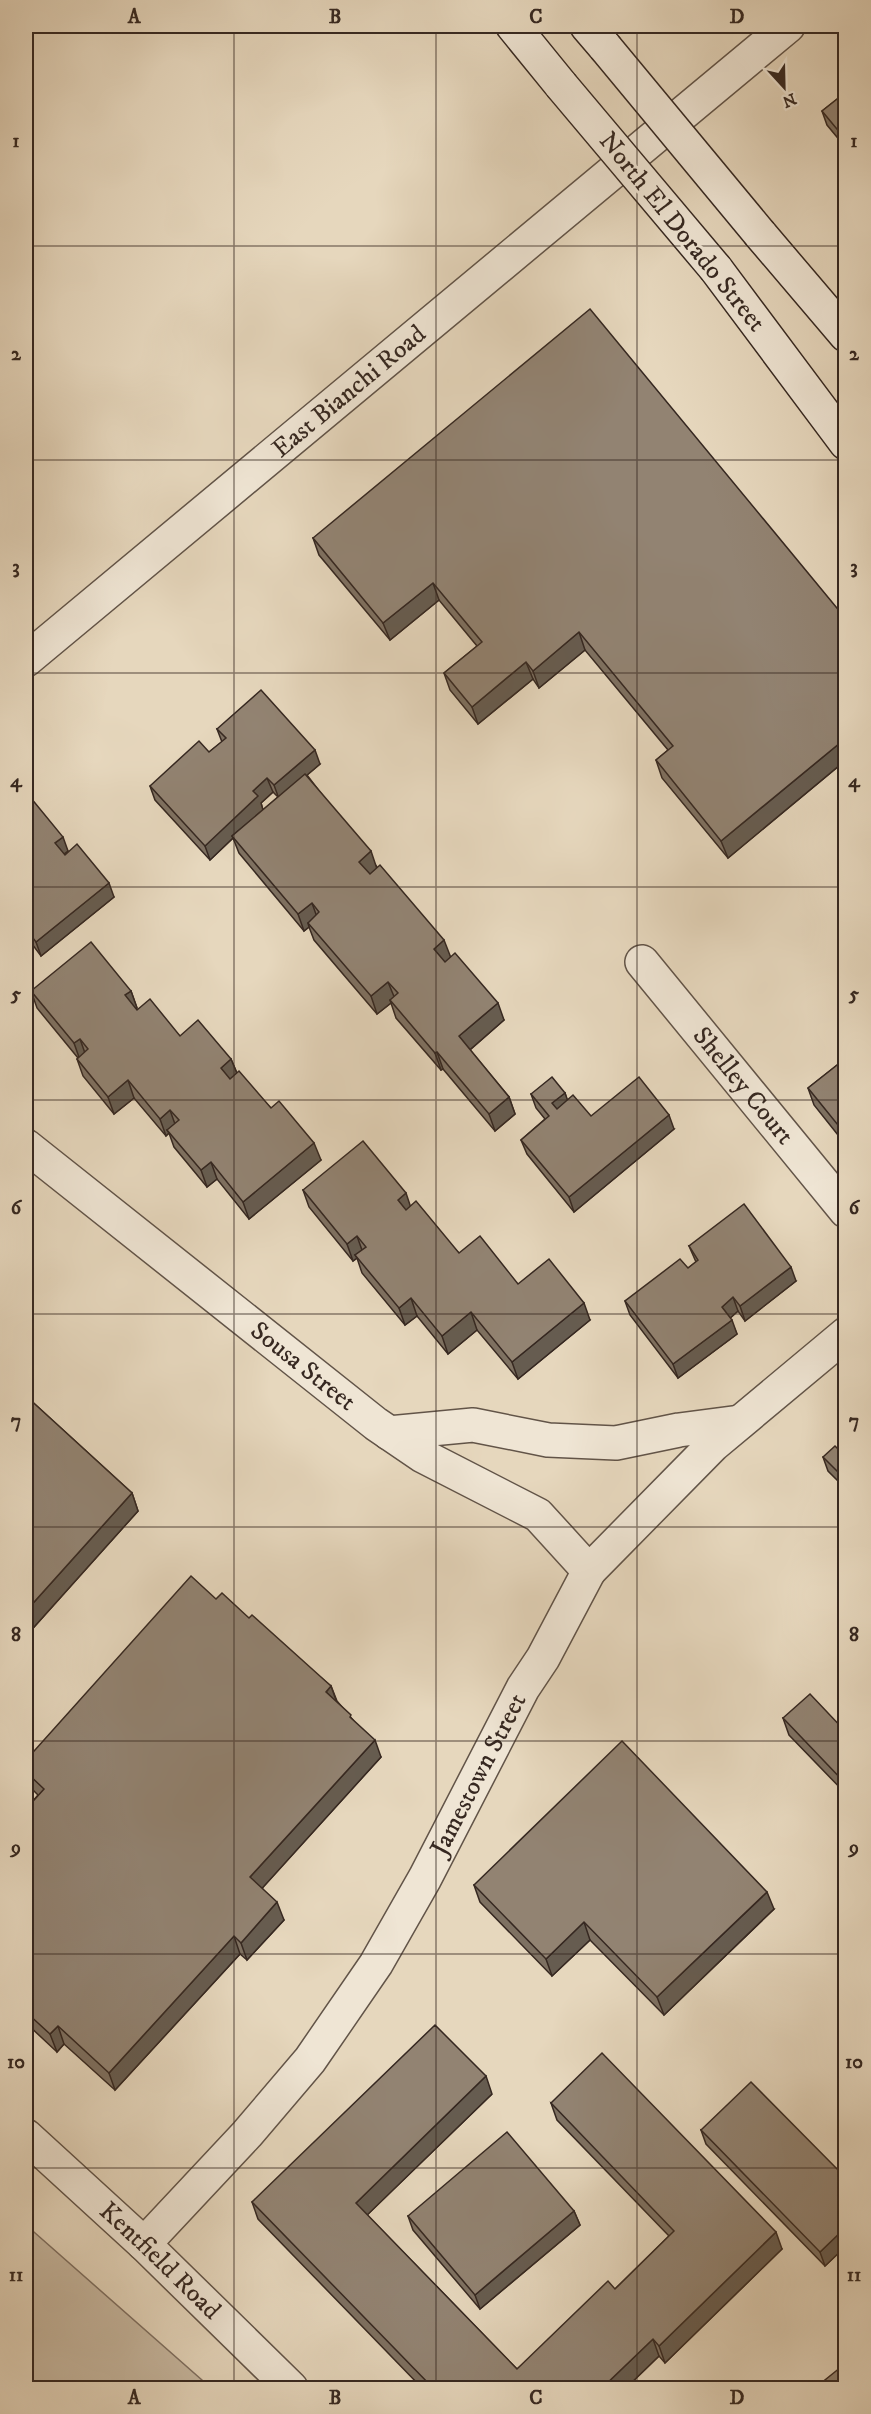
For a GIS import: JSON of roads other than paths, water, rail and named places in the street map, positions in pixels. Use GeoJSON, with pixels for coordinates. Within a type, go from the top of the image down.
{"type":"FeatureCollection","features":[{"type":"Feature","properties":{"kind":"street","name":"East Bianchi Road"},"geometry":{"type":"LineString","coordinates":[[26,660],[788,26]]}},
{"type":"Feature","properties":{"kind":"street","name":"North El Dorado Street"},"geometry":{"type":"LineString","coordinates":[[515,28],[716,269],[846,443]]}},
{"type":"Feature","properties":{"kind":"street"},"geometry":{"type":"LineString","coordinates":[[596,36],[846,335]]}},
{"type":"Feature","properties":{"kind":"street","name":"Shelley Court"},"geometry":{"type":"LineString","coordinates":[[642,962],[846,1211]]}},
{"type":"Feature","properties":{"kind":"street","name":"Sousa Street"},"geometry":{"type":"LineString","coordinates":[[26,1146],[389,1433],[423,1456],[538,1515],[589,1571]]}},
{"type":"Feature","properties":{"kind":"street","name":"Jamestown Street"},"geometry":{"type":"LineString","coordinates":[[144,2244],[247,2134],[310,2060],[376,1964],[425,1878],[523,1688],[543,1658],[589,1571],[713,1445],[846,1334]]}},
{"type":"Feature","properties":{"kind":"street"},"geometry":{"type":"LineString","coordinates":[[389,1433],[472,1425],[548,1440],[616,1443],[679,1430],[740,1422]]}},
{"type":"Feature","properties":{"kind":"street","name":"Kentfield Road"},"geometry":{"type":"LineString","coordinates":[[26,2136],[144,2244],[291,2388]]}}]}
